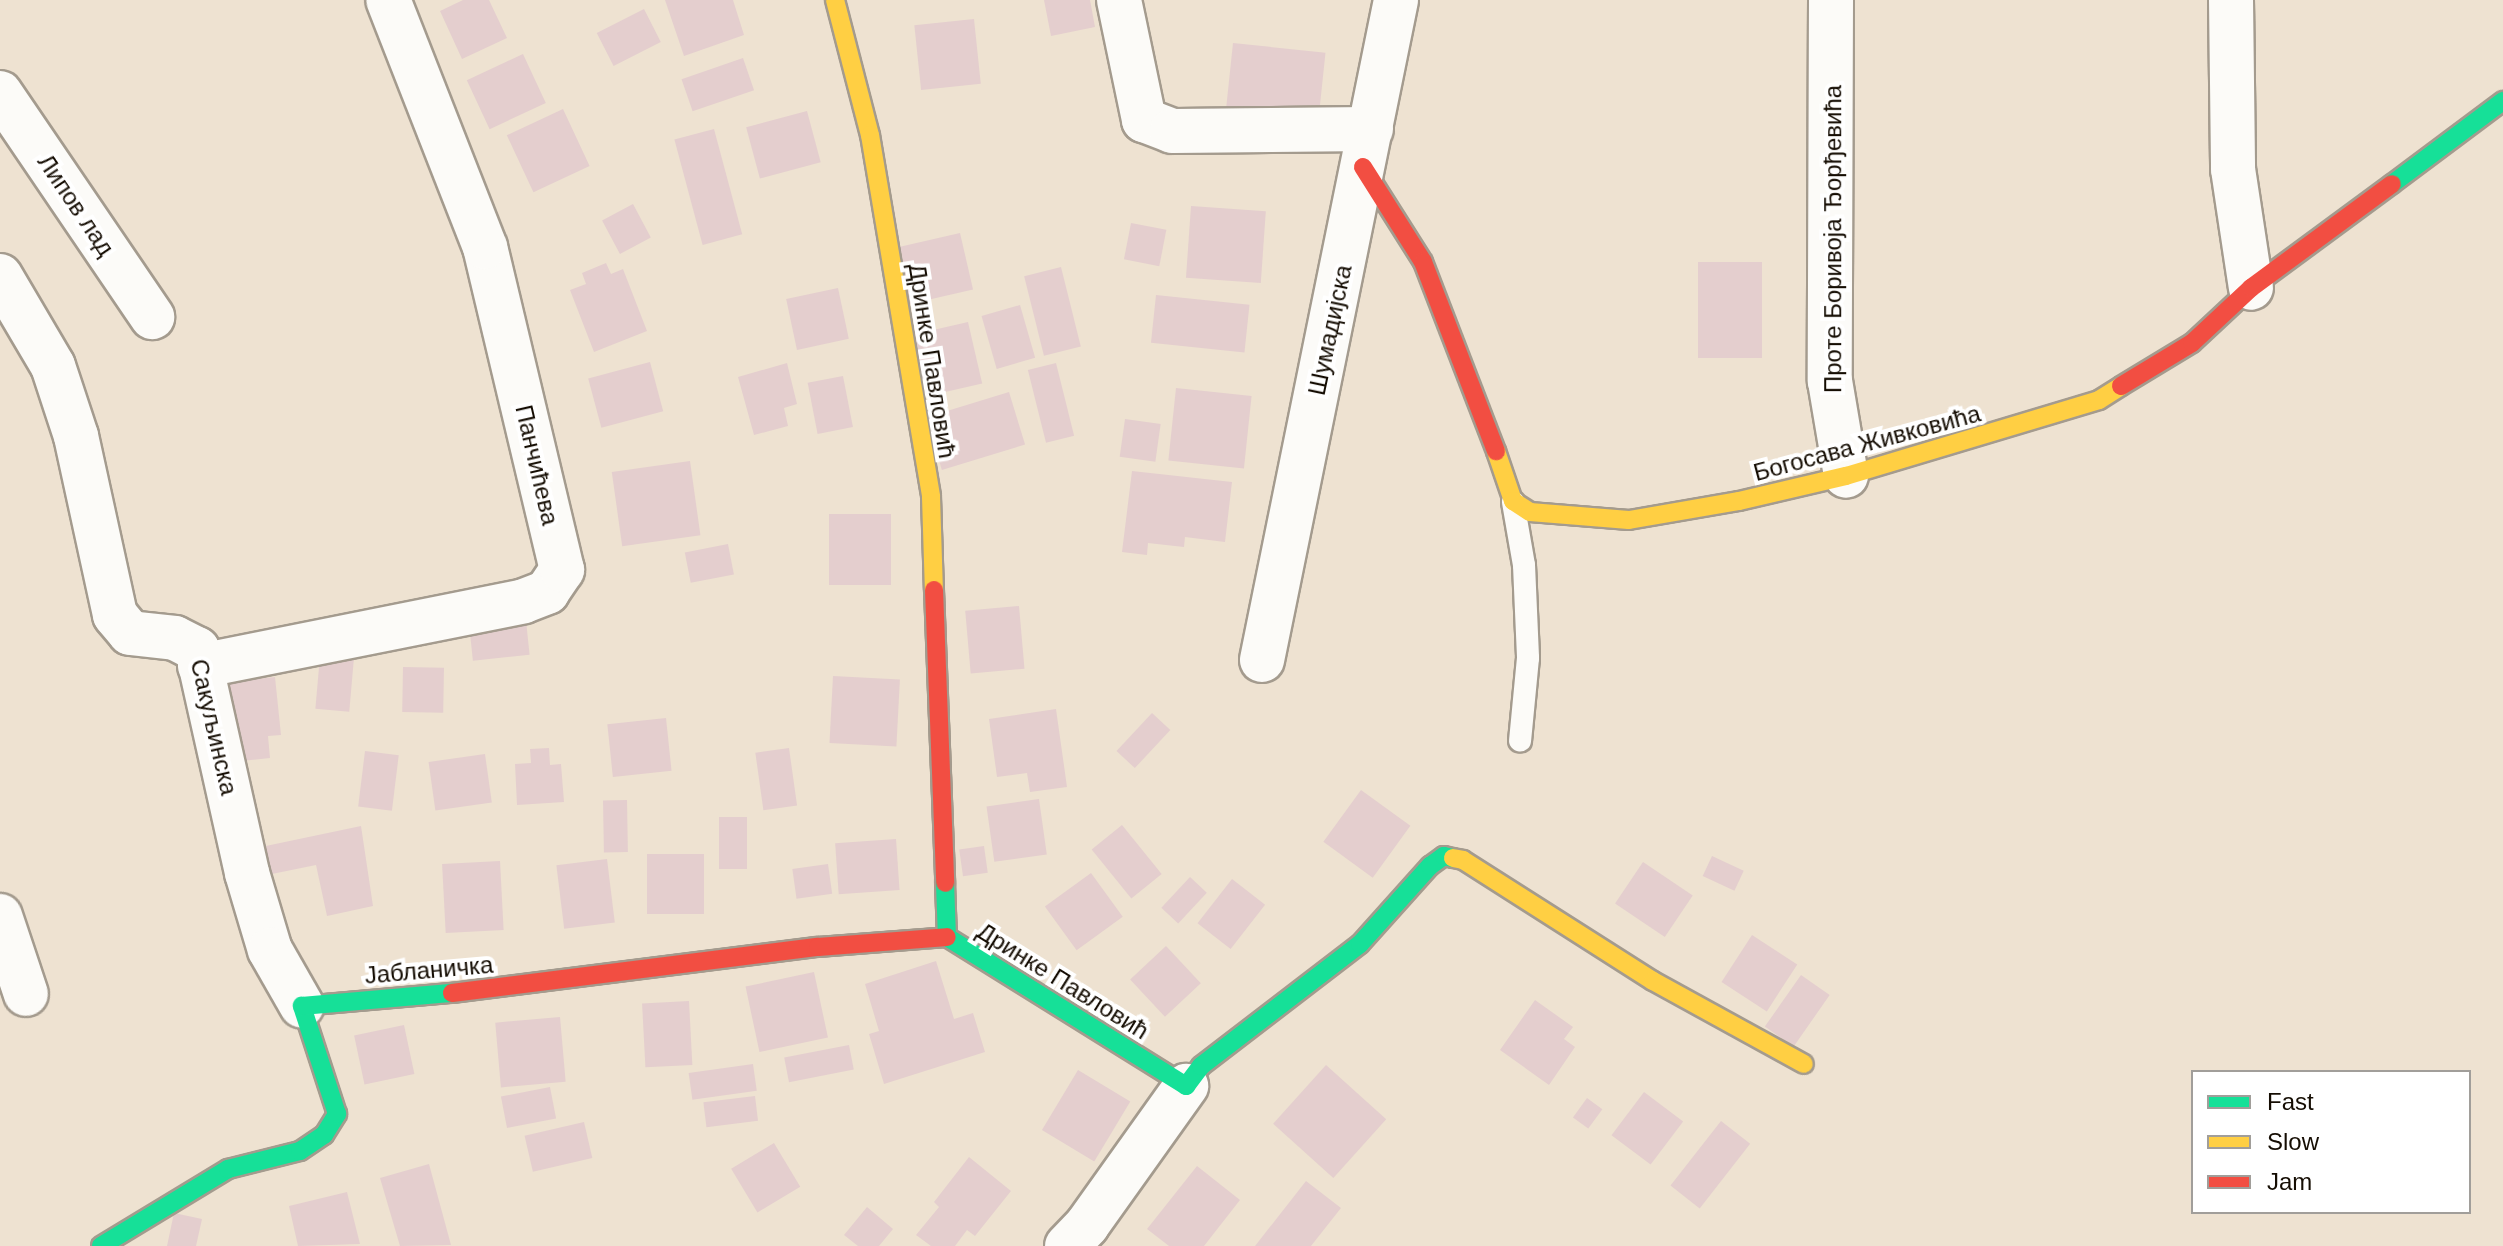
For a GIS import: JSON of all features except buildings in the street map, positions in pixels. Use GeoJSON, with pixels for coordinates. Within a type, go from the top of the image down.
{"type":"FeatureCollection","features":[{"type":"Feature","properties":{"kind":"street","name":"Панчићева"},"geometry":{"type":"LineString","coordinates":[[200,666],[524,601],[547,592],[562,570],[485,247],[388,0]]}},
{"type":"Feature","properties":{"kind":"street","name":"Дринке Павловић"},"geometry":{"type":"LineString","coordinates":[[835,0],[870,135],[931,497],[947,937],[1186,1086]]}},
{"type":"Feature","properties":{"kind":"street"},"geometry":{"type":"LineString","coordinates":[[1119,0],[1144,120],[1172,131],[1367,148],[1423,262],[1475,390],[1513,501]]}},
{"type":"Feature","properties":{"kind":"street","name":"Шумадијска"},"geometry":{"type":"LineString","coordinates":[[1262,660],[1396,0]]}},
{"type":"Feature","properties":{"kind":"street","name":"Проте Боривоја Ђорђевића"},"geometry":{"type":"LineString","coordinates":[[1831,0],[1830,381],[1846,476]]}},
{"type":"Feature","properties":{"kind":"street"},"geometry":{"type":"LineString","coordinates":[[2231,0],[2233,169],[2251,288]]}},
{"type":"Feature","properties":{"kind":"street","name":"Липов лад"},"geometry":{"type":"LineString","coordinates":[[0,93],[152,317]]}},
{"type":"Feature","properties":{"kind":"street","name":"Богосава Живковића"},"geometry":{"type":"LineString","coordinates":[[1513,501],[1530,512],[1629,520],[1739,501],[1846,476],[2099,400],[2192,343],[2251,288],[2503,101]]}},
{"type":"Feature","properties":{"kind":"street","name":"Сакуљинска"},"geometry":{"type":"LineString","coordinates":[[0,276],[18,301],[58,380],[76,436],[115,615],[130,633],[175,638],[197,649],[251,886],[270,950],[302,1006]]}},
{"type":"Feature","properties":{"kind":"street"},"geometry":{"type":"LineString","coordinates":[[1067,1246],[1087,1225],[1201,1066],[1295,997],[1360,944],[1430,866],[1444,856],[1463,860],[1653,981],[1804,1064]]}},
{"type":"Feature","properties":{"kind":"street"},"geometry":{"type":"LineString","coordinates":[[0,916],[26,994]]}},
{"type":"Feature","properties":{"kind":"street","name":"Јабланичка"},"geometry":{"type":"LineString","coordinates":[[302,1006],[491,989],[818,947],[947,937]]}},
{"type":"Feature","properties":{"kind":"street"},"geometry":{"type":"LineString","coordinates":[[101,1246],[228,1169],[300,1151],[324,1135],[337,1114],[302,1006]]}},
{"type":"Feature","properties":{"kind":"lane"},"geometry":{"type":"LineString","coordinates":[[1513,501],[1524,565],[1528,658],[1520,741]]}},
{"type":"Feature","properties":{"kind":"traffic: fast"},"geometry":{"type":"LineString","coordinates":[[2392,184],[2503,101]]}},
{"type":"Feature","properties":{"kind":"traffic: fast"},"geometry":{"type":"LineString","coordinates":[[945,883],[947,937],[1186,1086],[1201,1066],[1360,944],[1430,866],[1444,856],[1453,858]]}},
{"type":"Feature","properties":{"kind":"traffic: fast"},"geometry":{"type":"LineString","coordinates":[[101,1246],[228,1169],[300,1151],[324,1135],[337,1114],[302,1006],[452,993]]}},
{"type":"Feature","properties":{"kind":"traffic: slow"},"geometry":{"type":"LineString","coordinates":[[835,0],[870,135],[931,497],[934,590]]}},
{"type":"Feature","properties":{"kind":"traffic: slow"},"geometry":{"type":"LineString","coordinates":[[1496,451],[1513,501],[1530,512],[1629,520],[1739,501],[1846,476],[2099,400],[2121,386]]}},
{"type":"Feature","properties":{"kind":"traffic: slow"},"geometry":{"type":"LineString","coordinates":[[1453,858],[1463,860],[1653,981],[1804,1064]]}},
{"type":"Feature","properties":{"kind":"traffic: jam"},"geometry":{"type":"LineString","coordinates":[[1363,167],[1423,262],[1496,451]]}},
{"type":"Feature","properties":{"kind":"traffic: jam"},"geometry":{"type":"LineString","coordinates":[[2121,386],[2192,343],[2251,288],[2392,184]]}},
{"type":"Feature","properties":{"kind":"traffic: jam"},"geometry":{"type":"LineString","coordinates":[[934,590],[945,883]]}},
{"type":"Feature","properties":{"kind":"traffic: jam"},"geometry":{"type":"LineString","coordinates":[[452,993],[818,947],[947,937]]}}]}
